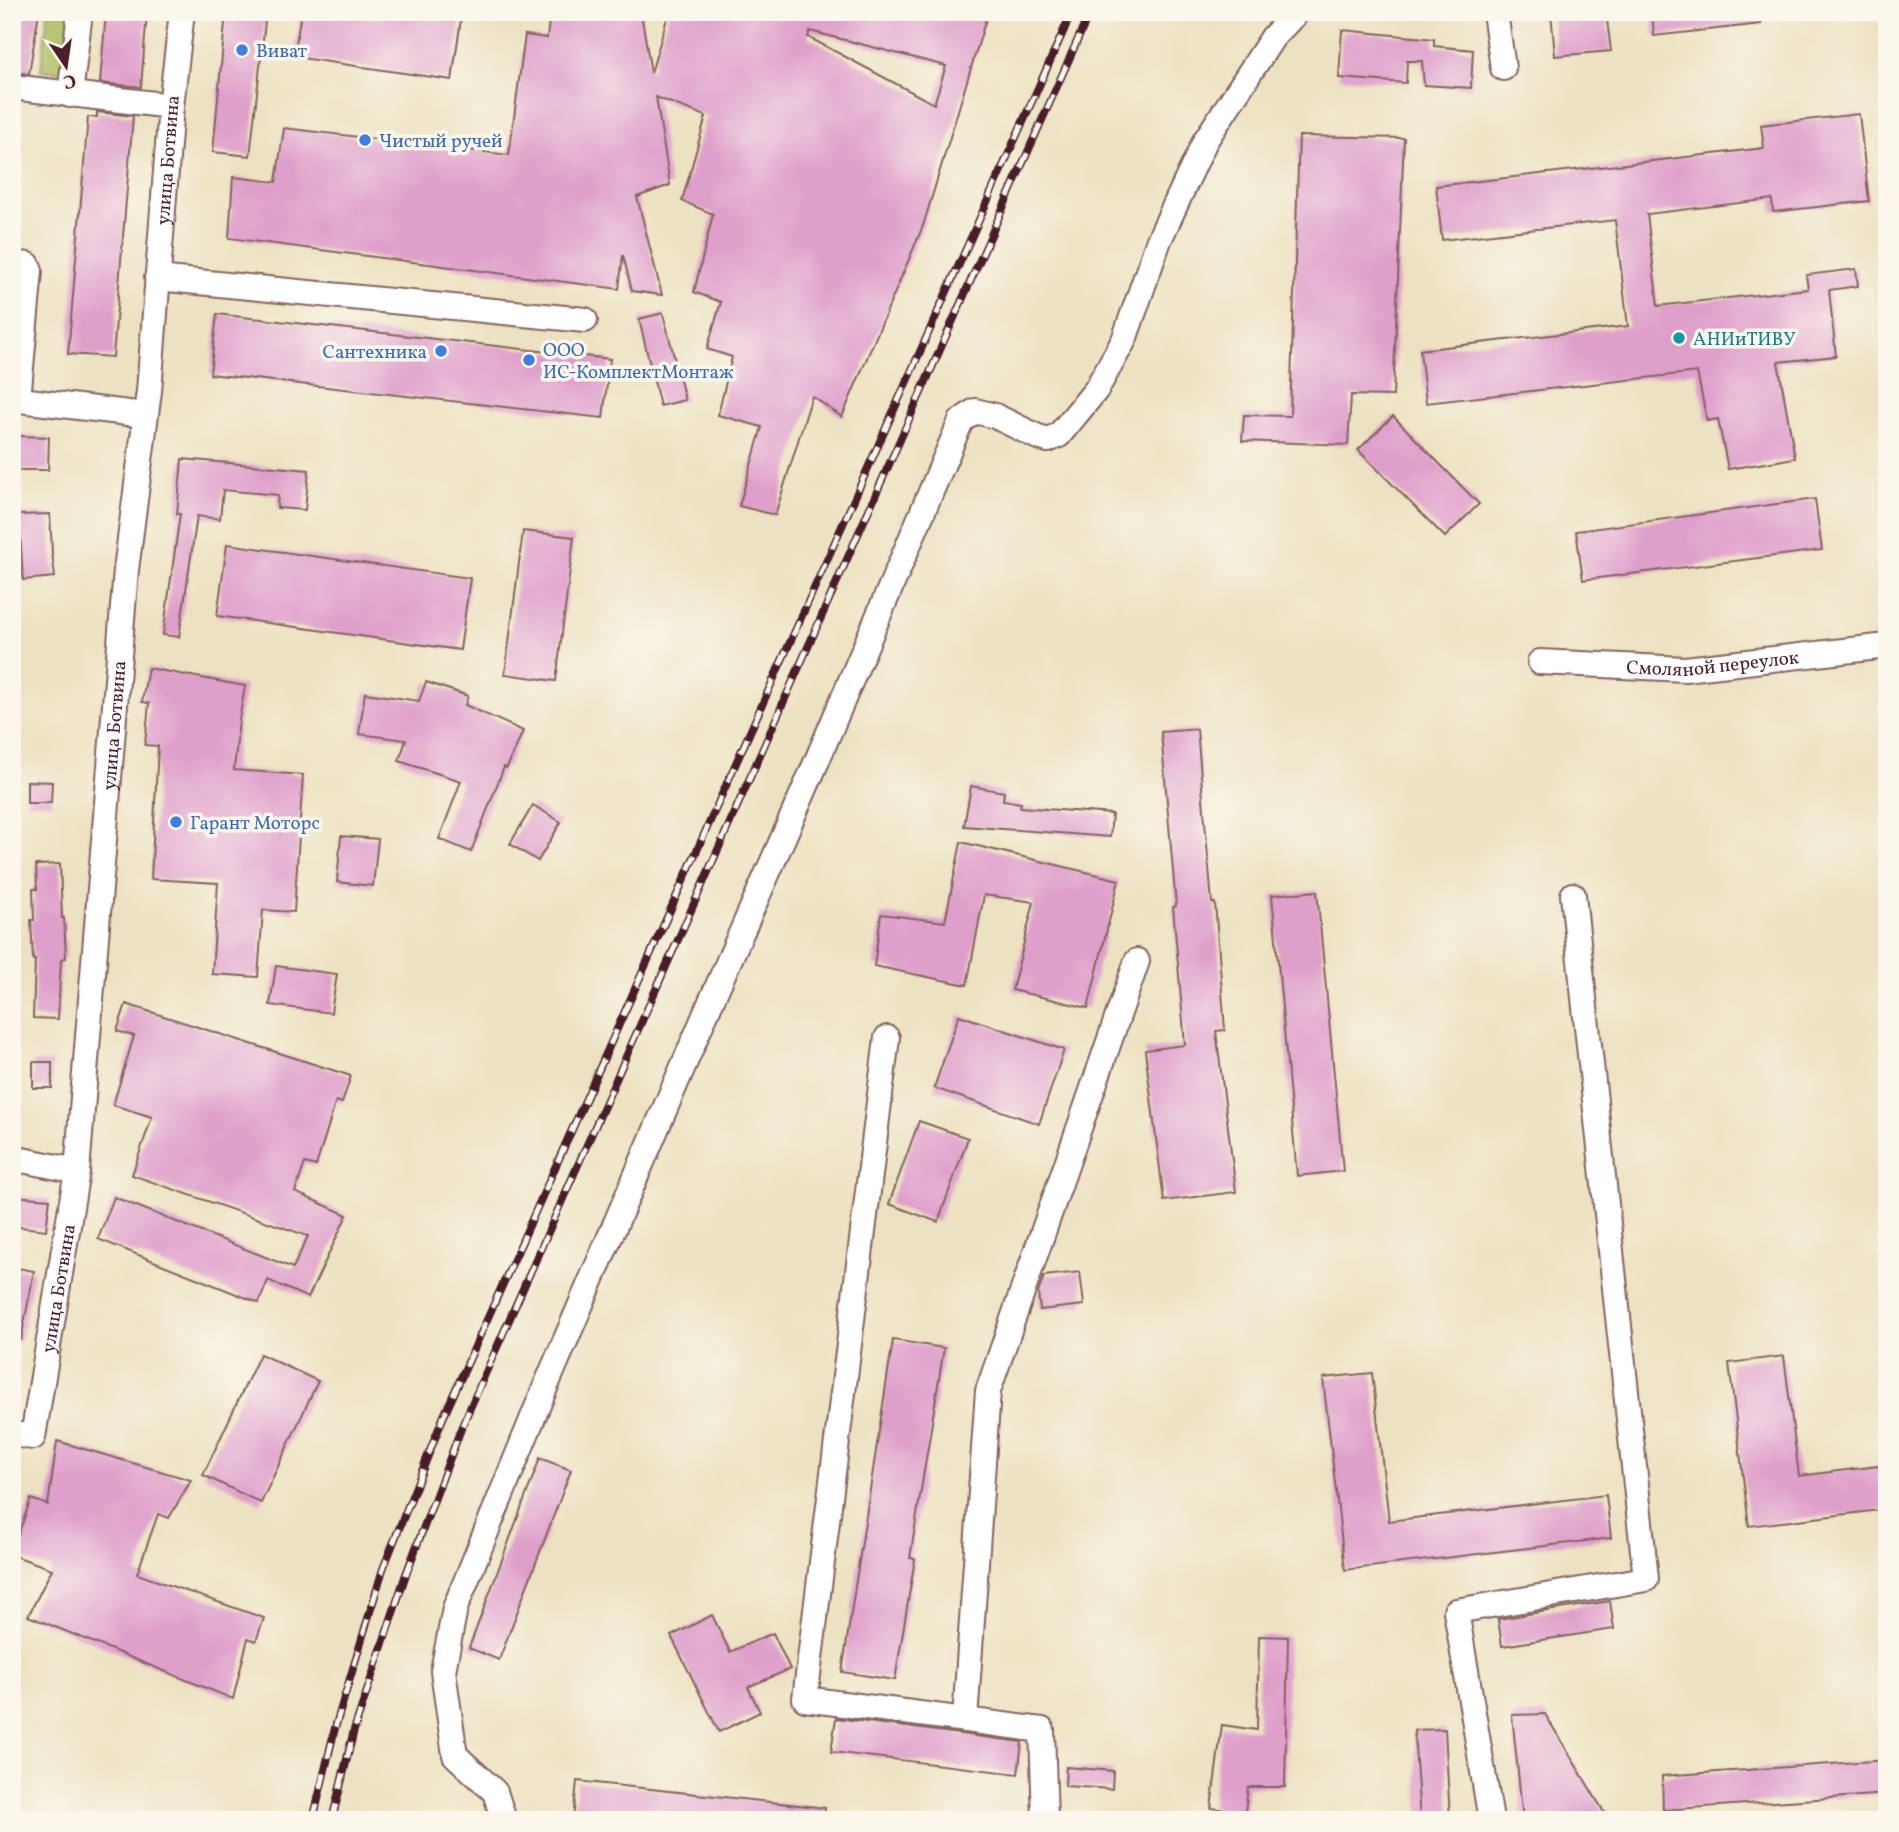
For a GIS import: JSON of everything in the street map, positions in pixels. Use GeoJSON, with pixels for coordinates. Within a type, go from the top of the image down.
{"type":"FeatureCollection","features":[{"type":"Feature","properties":{"kind":"street"},"geometry":{"type":"LineString","coordinates":[[70,95],[80,12]]}},
{"type":"Feature","properties":{"kind":"street","name":"улица Ботвина"},"geometry":{"type":"LineString","coordinates":[[23,1436],[77,1171],[126,570],[149,391],[171,106],[183,12]]}},
{"type":"Feature","properties":{"kind":"street"},"geometry":{"type":"LineString","coordinates":[[503,1820],[495,1792],[455,1755],[443,1671],[455,1608],[545,1388],[961,421],[975,411],[995,416],[1048,440],[1059,435],[1096,390],[1124,340],[1159,240],[1205,141],[1273,37],[1297,12]]}},
{"type":"Feature","properties":{"kind":"street"},"geometry":{"type":"LineString","coordinates":[[1495,12],[1503,68]]}},
{"type":"Feature","properties":{"kind":"street"},"geometry":{"type":"LineString","coordinates":[[12,88],[171,106]]}},
{"type":"Feature","properties":{"kind":"street"},"geometry":{"type":"LineString","coordinates":[[12,263],[28,265],[30,271],[15,399],[145,415]]}},
{"type":"Feature","properties":{"kind":"street"},"geometry":{"type":"LineString","coordinates":[[157,278],[585,320]]}},
{"type":"Feature","properties":{"kind":"street","name":"Смоляной переулок"},"geometry":{"type":"LineString","coordinates":[[1540,662],[1685,669],[1887,646]]}},
{"type":"Feature","properties":{"kind":"street"},"geometry":{"type":"LineString","coordinates":[[1491,1820],[1456,1611],[1646,1579],[1573,895]]}},
{"type":"Feature","properties":{"kind":"street"},"geometry":{"type":"LineString","coordinates":[[965,1720],[988,1391],[1137,961]]}},
{"type":"Feature","properties":{"kind":"street"},"geometry":{"type":"LineString","coordinates":[[887,1038],[805,1699],[1042,1730],[1045,1820]]}},
{"type":"Feature","properties":{"kind":"street"},"geometry":{"type":"LineString","coordinates":[[12,1158],[77,1171]]}},
{"type":"Feature","properties":{"kind":"green space"},"geometry":{"type":"Polygon","coordinates":[[[48,12],[74,12],[67,73],[41,70],[48,12]]]}},
{"type":"Feature","properties":{"kind":"building"},"geometry":{"type":"Polygon","coordinates":[[[17,12],[39,12],[29,74],[12,72],[12,43],[17,12]]]}},
{"type":"Feature","properties":{"kind":"building"},"geometry":{"type":"Polygon","coordinates":[[[106,12],[147,12],[141,87],[100,83],[106,12]]]}},
{"type":"Feature","properties":{"kind":"building"},"geometry":{"type":"Polygon","coordinates":[[[226,12],[266,12],[250,156],[213,152],[226,12]]]}},
{"type":"Feature","properties":{"kind":"building"},"geometry":{"type":"Polygon","coordinates":[[[301,12],[462,12],[452,80],[294,57],[301,12]]]}},
{"type":"Feature","properties":{"kind":"building"},"geometry":{"type":"Polygon","coordinates":[[[550,12],[641,12],[651,73],[669,12],[988,12],[923,226],[842,417],[812,396],[775,515],[739,506],[762,427],[718,415],[732,357],[707,349],[721,302],[694,292],[713,214],[682,201],[706,116],[656,97],[670,185],[637,197],[662,295],[632,291],[623,255],[619,289],[229,238],[233,177],[276,182],[284,128],[509,155],[525,35],[547,38],[550,12]],[[810,31],[808,37],[934,104],[946,66],[810,31]]]}},
{"type":"Feature","properties":{"kind":"building"},"geometry":{"type":"Polygon","coordinates":[[[1551,12],[1606,12],[1611,51],[1555,56],[1551,12]]]}},
{"type":"Feature","properties":{"kind":"building"},"geometry":{"type":"Polygon","coordinates":[[[1652,12],[1760,12],[1761,24],[1654,36],[1652,12]]]}},
{"type":"Feature","properties":{"kind":"building"},"geometry":{"type":"Polygon","coordinates":[[[1342,30],[1434,39],[1434,46],[1473,50],[1471,88],[1424,85],[1422,61],[1407,61],[1406,83],[1339,78],[1342,30]]]}},
{"type":"Feature","properties":{"kind":"building"},"geometry":{"type":"Polygon","coordinates":[[[97,112],[133,116],[113,357],[68,354],[88,117],[97,117],[97,112]]]}},
{"type":"Feature","properties":{"kind":"building"},"geometry":{"type":"Polygon","coordinates":[[[1859,114],[1869,201],[1773,212],[1772,199],[1647,214],[1658,306],[1808,289],[1806,275],[1856,269],[1858,286],[1829,290],[1836,356],[1778,362],[1795,458],[1728,469],[1718,419],[1707,421],[1697,372],[1426,403],[1420,350],[1628,326],[1615,220],[1442,240],[1436,186],[1764,148],[1761,125],[1859,114]]]}},
{"type":"Feature","properties":{"kind":"building"},"geometry":{"type":"Polygon","coordinates":[[[1299,136],[1404,138],[1393,396],[1351,395],[1348,445],[1242,441],[1244,415],[1290,416],[1299,136]]]}},
{"type":"Feature","properties":{"kind":"building"},"geometry":{"type":"Polygon","coordinates":[[[663,313],[685,400],[660,406],[639,319],[663,313]]]}},
{"type":"Feature","properties":{"kind":"building"},"geometry":{"type":"Polygon","coordinates":[[[217,314],[610,359],[603,418],[210,374],[217,314]]]}},
{"type":"Feature","properties":{"kind":"building"},"geometry":{"type":"Polygon","coordinates":[[[1393,416],[1479,504],[1445,537],[1358,450],[1393,416]]]}},
{"type":"Feature","properties":{"kind":"building"},"geometry":{"type":"Polygon","coordinates":[[[18,436],[49,437],[48,470],[17,470],[18,436]]]}},
{"type":"Feature","properties":{"kind":"building"},"geometry":{"type":"Polygon","coordinates":[[[182,459],[309,470],[305,510],[277,508],[278,495],[223,490],[220,519],[197,516],[179,637],[163,635],[180,514],[177,514],[182,459]]]}},
{"type":"Feature","properties":{"kind":"building"},"geometry":{"type":"Polygon","coordinates":[[[1815,499],[1822,550],[1583,580],[1576,531],[1815,499]]]}},
{"type":"Feature","properties":{"kind":"building"},"geometry":{"type":"Polygon","coordinates":[[[50,514],[55,577],[23,580],[19,515],[50,514]]]}},
{"type":"Feature","properties":{"kind":"building"},"geometry":{"type":"Polygon","coordinates":[[[523,531],[574,537],[556,681],[505,674],[523,531]]]}},
{"type":"Feature","properties":{"kind":"building"},"geometry":{"type":"Polygon","coordinates":[[[227,544],[470,578],[460,650],[217,616],[227,544]]]}},
{"type":"Feature","properties":{"kind":"building"},"geometry":{"type":"Polygon","coordinates":[[[148,668],[245,686],[234,770],[303,775],[294,912],[263,910],[258,977],[212,974],[218,883],[151,879],[158,746],[145,745],[149,703],[142,702],[148,668]]]}},
{"type":"Feature","properties":{"kind":"building"},"geometry":{"type":"Polygon","coordinates":[[[426,682],[468,696],[465,705],[523,731],[507,768],[504,767],[471,852],[439,839],[461,781],[399,761],[406,740],[359,734],[365,693],[419,701],[426,682]]]}},
{"type":"Feature","properties":{"kind":"building"},"geometry":{"type":"Polygon","coordinates":[[[1197,729],[1225,1030],[1216,1031],[1236,1192],[1164,1201],[1145,1050],[1185,1045],[1161,732],[1197,729]]]}},
{"type":"Feature","properties":{"kind":"building"},"geometry":{"type":"Polygon","coordinates":[[[27,781],[52,782],[51,803],[27,803],[27,781]]]}},
{"type":"Feature","properties":{"kind":"building"},"geometry":{"type":"Polygon","coordinates":[[[971,786],[1004,792],[1003,800],[1021,803],[1020,807],[1112,814],[1110,837],[964,826],[971,786]]]}},
{"type":"Feature","properties":{"kind":"building"},"geometry":{"type":"Polygon","coordinates":[[[533,805],[561,822],[538,861],[510,844],[533,805]]]}},
{"type":"Feature","properties":{"kind":"building"},"geometry":{"type":"Polygon","coordinates":[[[341,836],[378,839],[373,886],[337,882],[341,836]]]}},
{"type":"Feature","properties":{"kind":"building"},"geometry":{"type":"Polygon","coordinates":[[[961,842],[1119,880],[1088,1008],[1012,990],[1034,902],[984,895],[967,985],[874,966],[881,914],[945,922],[961,842]]]}},
{"type":"Feature","properties":{"kind":"building"},"geometry":{"type":"Polygon","coordinates":[[[60,864],[66,958],[61,959],[58,1019],[33,1018],[35,960],[31,920],[34,920],[33,889],[37,889],[36,865],[60,864]]]}},
{"type":"Feature","properties":{"kind":"building"},"geometry":{"type":"Polygon","coordinates":[[[1317,891],[1343,1171],[1297,1176],[1272,895],[1317,891]]]}},
{"type":"Feature","properties":{"kind":"building"},"geometry":{"type":"Polygon","coordinates":[[[276,966],[337,974],[331,1013],[270,1005],[276,966]]]}},
{"type":"Feature","properties":{"kind":"building"},"geometry":{"type":"Polygon","coordinates":[[[126,1004],[351,1076],[342,1103],[336,1101],[316,1166],[305,1163],[295,1192],[347,1215],[308,1298],[268,1280],[259,1303],[98,1239],[114,1197],[293,1268],[308,1236],[132,1175],[152,1117],[113,1105],[134,1036],[117,1031],[126,1004]]]}},
{"type":"Feature","properties":{"kind":"building"},"geometry":{"type":"Polygon","coordinates":[[[959,1015],[1064,1050],[1039,1124],[934,1088],[959,1015]]]}},
{"type":"Feature","properties":{"kind":"building"},"geometry":{"type":"Polygon","coordinates":[[[33,1062],[52,1062],[52,1088],[33,1088],[33,1062]]]}},
{"type":"Feature","properties":{"kind":"building"},"geometry":{"type":"Polygon","coordinates":[[[919,1121],[968,1138],[938,1222],[889,1204],[919,1121]]]}},
{"type":"Feature","properties":{"kind":"building"},"geometry":{"type":"Polygon","coordinates":[[[12,1196],[50,1199],[46,1230],[12,1226],[12,1196]]]}},
{"type":"Feature","properties":{"kind":"building"},"geometry":{"type":"Polygon","coordinates":[[[12,1267],[34,1271],[21,1340],[12,1339],[12,1267]]]}},
{"type":"Feature","properties":{"kind":"building"},"geometry":{"type":"Polygon","coordinates":[[[1080,1272],[1084,1305],[1040,1310],[1038,1293],[1044,1276],[1080,1272]]]}},
{"type":"Feature","properties":{"kind":"building"},"geometry":{"type":"Polygon","coordinates":[[[893,1340],[944,1348],[910,1558],[915,1559],[895,1680],[842,1672],[893,1340]]]}},
{"type":"Feature","properties":{"kind":"building"},"geometry":{"type":"Polygon","coordinates":[[[260,1354],[318,1381],[261,1503],[203,1475],[260,1354]]]}},
{"type":"Feature","properties":{"kind":"building"},"geometry":{"type":"Polygon","coordinates":[[[1784,1356],[1799,1476],[1887,1465],[1887,1509],[1749,1526],[1729,1363],[1784,1356]]]}},
{"type":"Feature","properties":{"kind":"building"},"geometry":{"type":"Polygon","coordinates":[[[1372,1373],[1389,1521],[1606,1495],[1611,1538],[1345,1570],[1323,1378],[1372,1373]]]}},
{"type":"Feature","properties":{"kind":"building"},"geometry":{"type":"Polygon","coordinates":[[[57,1441],[191,1480],[169,1518],[158,1514],[137,1574],[264,1618],[256,1641],[248,1638],[233,1699],[28,1616],[52,1569],[12,1555],[12,1552],[31,1499],[48,1505],[57,1441]]]}},
{"type":"Feature","properties":{"kind":"building"},"geometry":{"type":"Polygon","coordinates":[[[540,1458],[571,1470],[499,1660],[469,1648],[540,1458]]]}},
{"type":"Feature","properties":{"kind":"building"},"geometry":{"type":"Polygon","coordinates":[[[1610,1601],[1614,1629],[1502,1646],[1498,1619],[1610,1601]]]}},
{"type":"Feature","properties":{"kind":"building"},"geometry":{"type":"Polygon","coordinates":[[[712,1615],[730,1652],[773,1633],[790,1669],[748,1687],[760,1712],[719,1732],[671,1636],[712,1615]]]}},
{"type":"Feature","properties":{"kind":"building"},"geometry":{"type":"Polygon","coordinates":[[[1259,1636],[1288,1637],[1285,1787],[1248,1787],[1245,1812],[1211,1808],[1222,1725],[1257,1730],[1259,1636]]]}},
{"type":"Feature","properties":{"kind":"building"},"geometry":{"type":"Polygon","coordinates":[[[1545,1714],[1607,1817],[1523,1820],[1512,1715],[1545,1714]]]}},
{"type":"Feature","properties":{"kind":"building"},"geometry":{"type":"Polygon","coordinates":[[[836,1718],[1022,1742],[1018,1774],[831,1752],[836,1718]]]}},
{"type":"Feature","properties":{"kind":"building"},"geometry":{"type":"Polygon","coordinates":[[[1445,1729],[1450,1820],[1420,1820],[1414,1730],[1445,1729]]]}},
{"type":"Feature","properties":{"kind":"building"},"geometry":{"type":"Polygon","coordinates":[[[1887,1760],[1887,1794],[1663,1810],[1662,1776],[1887,1760]]]}},
{"type":"Feature","properties":{"kind":"building"},"geometry":{"type":"Polygon","coordinates":[[[1066,1767],[1113,1771],[1112,1789],[1065,1786],[1066,1767]]]}},
{"type":"Feature","properties":{"kind":"building"},"geometry":{"type":"Polygon","coordinates":[[[577,1781],[825,1808],[824,1820],[573,1820],[577,1781]]]}},
{"type":"Feature","properties":{"kind":"railway"},"geometry":{"type":"LineString","coordinates":[[313,1820],[335,1728],[383,1569],[443,1418],[1072,12]]}},
{"type":"Feature","properties":{"kind":"railway"},"geometry":{"type":"LineString","coordinates":[[332,1820],[354,1730],[405,1577],[462,1426],[1090,12]]}},
{"type":"Feature","properties":{"kind":"place","name":"Виват"},"geometry":{"type":"Point","coordinates":[242,50]}},
{"type":"Feature","properties":{"kind":"place","name":"Чистый ручей"},"geometry":{"type":"Point","coordinates":[365,140]}},
{"type":"Feature","properties":{"kind":"place","name":"АНИиТИВУ"},"geometry":{"type":"Point","coordinates":[1679,338]}},
{"type":"Feature","properties":{"kind":"place","name":"Сантехника"},"geometry":{"type":"Point","coordinates":[441,351]}},
{"type":"Feature","properties":{"kind":"place","name":"ООО ИС-КомплектМонтаж"},"geometry":{"type":"Point","coordinates":[529,360]}},
{"type":"Feature","properties":{"kind":"place","name":"Гарант Моторс"},"geometry":{"type":"Point","coordinates":[176,822]}}]}
